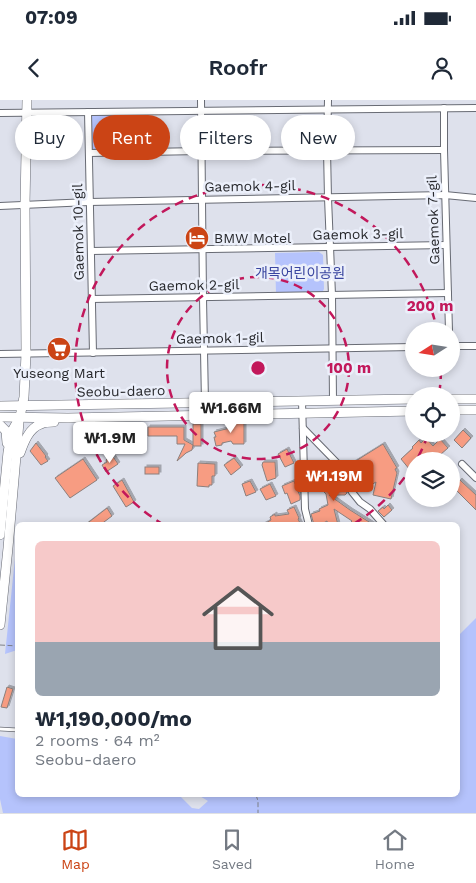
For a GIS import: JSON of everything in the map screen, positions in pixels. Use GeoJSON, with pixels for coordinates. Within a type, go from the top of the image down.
{"type":"FeatureCollection","features":[{"type":"Feature","properties":{"kind":"main road"},"geometry":{"type":"LineString","coordinates":[[0,625],[20,417],[24,397],[26,354],[26,100]]}},
{"type":"Feature","properties":{"kind":"main road"},"geometry":{"type":"LineString","coordinates":[[460,399],[476,399]]}},
{"type":"Feature","properties":{"kind":"main road","name":"Seobu-daero"},"geometry":{"type":"LineString","coordinates":[[0,406],[405,400]]}},
{"type":"Feature","properties":{"kind":"main road"},"geometry":{"type":"LineString","coordinates":[[460,410],[476,410]]}},
{"type":"Feature","properties":{"kind":"main road","name":"Seobu-daero"},"geometry":{"type":"LineString","coordinates":[[0,417],[68,418],[405,411]]}},
{"type":"Feature","properties":{"kind":"main road"},"geometry":{"type":"LineString","coordinates":[[0,535],[8,452],[12,431],[20,417]]}},
{"type":"Feature","properties":{"kind":"main road"},"geometry":{"type":"LineString","coordinates":[[16,464],[26,439],[33,429],[42,424],[68,418]]}},
{"type":"Feature","properties":{"kind":"main road"},"geometry":{"type":"LineString","coordinates":[[0,425],[6,432],[8,452]]}},
{"type":"Feature","properties":{"kind":"street"},"geometry":{"type":"LineString","coordinates":[[201,100],[201,115]]}},
{"type":"Feature","properties":{"kind":"street"},"geometry":{"type":"LineString","coordinates":[[328,100],[328,115]]}},
{"type":"Feature","properties":{"kind":"street","name":"Gaemok 7-gil"},"geometry":{"type":"LineString","coordinates":[[444,108],[449,322]]}},
{"type":"Feature","properties":{"kind":"street"},"geometry":{"type":"LineString","coordinates":[[0,112],[476,108]]}},
{"type":"Feature","properties":{"kind":"street","name":"Gaemok 10-gil"},"geometry":{"type":"LineString","coordinates":[[88,112],[93,353]]}},
{"type":"Feature","properties":{"kind":"street"},"geometry":{"type":"LineString","coordinates":[[355,150],[444,150]]}},
{"type":"Feature","properties":{"kind":"street"},"geometry":{"type":"LineString","coordinates":[[89,153],[180,151]]}},
{"type":"Feature","properties":{"kind":"street"},"geometry":{"type":"LineString","coordinates":[[201,160],[205,404]]}},
{"type":"Feature","properties":{"kind":"street"},"geometry":{"type":"LineString","coordinates":[[327,160],[332,295],[333,400]]}},
{"type":"Feature","properties":{"kind":"street","name":"Gaemok 4-gil"},"geometry":{"type":"LineString","coordinates":[[0,206],[201,199],[445,195],[476,198]]}},
{"type":"Feature","properties":{"kind":"street","name":"Gaemok 3-gil"},"geometry":{"type":"LineString","coordinates":[[90,251],[446,245]]}},
{"type":"Feature","properties":{"kind":"street","name":"Gaemok 2-gil"},"geometry":{"type":"LineString","coordinates":[[92,299],[448,293]]}},
{"type":"Feature","properties":{"kind":"street"},"geometry":{"type":"LineString","coordinates":[[460,346],[476,346]]}},
{"type":"Feature","properties":{"kind":"street","name":"Gaemok 1-gil"},"geometry":{"type":"LineString","coordinates":[[0,354],[405,347]]}},
{"type":"Feature","properties":{"kind":"street"},"geometry":{"type":"LineString","coordinates":[[302,401],[305,509],[308,522]]}},
{"type":"Feature","properties":{"kind":"street"},"geometry":{"type":"LineString","coordinates":[[303,428],[340,466],[352,492],[381,522]]}},
{"type":"Feature","properties":{"kind":"street"},"geometry":{"type":"LineString","coordinates":[[462,464],[475,474]]}},
{"type":"Feature","properties":{"kind":"lane"},"geometry":{"type":"LineString","coordinates":[[0,729],[15,730]]}},
{"type":"Feature","properties":{"kind":"path"},"geometry":{"type":"LineString","coordinates":[[0,645],[15,646]]}},
{"type":"Feature","properties":{"kind":"path"},"geometry":{"type":"LineString","coordinates":[[257,797],[258,813]]}},
{"type":"Feature","properties":{"kind":"green space"},"geometry":{"type":"Polygon","coordinates":[[[90,112],[140,112],[140,115],[93,115],[93,151],[91,151],[90,112]]]}},
{"type":"Feature","properties":{"kind":"green space","name":"개목어린이공원"},"geometry":{"type":"Polygon","coordinates":[[[319,252],[323,255],[324,289],[322,293],[276,293],[275,253],[319,252]]]}},
{"type":"Feature","properties":{"kind":"green space"},"geometry":{"type":"Polygon","coordinates":[[[15,559],[15,651],[5,654],[15,559]]]}},
{"type":"Feature","properties":{"kind":"green space"},"geometry":{"type":"Polygon","coordinates":[[[476,618],[476,813],[3,813],[0,799],[0,736],[15,739],[15,797],[181,797],[192,808],[199,809],[208,801],[201,797],[460,797],[460,634],[476,618]]]}},
{"type":"Feature","properties":{"kind":"building"},"geometry":{"type":"Polygon","coordinates":[[[230,422],[244,422],[244,444],[233,444],[231,441],[216,446],[214,432],[230,428],[230,422]]]}},
{"type":"Feature","properties":{"kind":"building"},"geometry":{"type":"Polygon","coordinates":[[[193,424],[201,424],[201,446],[193,446],[193,424]]]}},
{"type":"Feature","properties":{"kind":"building"},"geometry":{"type":"Polygon","coordinates":[[[148,427],[184,427],[184,440],[193,445],[192,450],[177,461],[185,444],[177,444],[177,436],[148,436],[148,427]]]}},
{"type":"Feature","properties":{"kind":"building"},"geometry":{"type":"Polygon","coordinates":[[[112,428],[122,440],[115,444],[107,430],[112,428]]]}},
{"type":"Feature","properties":{"kind":"building"},"geometry":{"type":"Polygon","coordinates":[[[463,430],[471,438],[462,448],[456,442],[460,442],[460,433],[463,430]]]}},
{"type":"Feature","properties":{"kind":"building"},"geometry":{"type":"Polygon","coordinates":[[[417,442],[430,442],[433,446],[437,442],[443,442],[448,448],[443,452],[409,452],[417,442]]]}},
{"type":"Feature","properties":{"kind":"building"},"geometry":{"type":"Polygon","coordinates":[[[36,443],[48,461],[41,465],[30,451],[36,443]]]}},
{"type":"Feature","properties":{"kind":"building"},"geometry":{"type":"Polygon","coordinates":[[[383,444],[397,468],[395,469],[397,473],[391,499],[373,495],[376,482],[361,491],[346,467],[383,444]]]}},
{"type":"Feature","properties":{"kind":"building"},"geometry":{"type":"Polygon","coordinates":[[[287,449],[294,463],[285,467],[278,454],[287,449]]]}},
{"type":"Feature","properties":{"kind":"building"},"geometry":{"type":"Polygon","coordinates":[[[112,455],[118,464],[106,472],[102,465],[112,455]]]}},
{"type":"Feature","properties":{"kind":"building"},"geometry":{"type":"Polygon","coordinates":[[[405,455],[405,464],[401,459],[405,455]]]}},
{"type":"Feature","properties":{"kind":"building"},"geometry":{"type":"Polygon","coordinates":[[[234,458],[241,467],[231,475],[224,465],[234,458]]]}},
{"type":"Feature","properties":{"kind":"building"},"geometry":{"type":"Polygon","coordinates":[[[83,459],[97,480],[70,498],[55,478],[83,459]]]}},
{"type":"Feature","properties":{"kind":"building"},"geometry":{"type":"Polygon","coordinates":[[[329,461],[335,468],[328,475],[332,477],[330,481],[340,487],[343,485],[347,493],[345,495],[329,495],[369,522],[351,522],[334,509],[337,522],[313,522],[311,514],[320,511],[319,509],[328,505],[324,492],[328,486],[318,481],[314,471],[322,468],[329,461]]]}},
{"type":"Feature","properties":{"kind":"building"},"geometry":{"type":"Polygon","coordinates":[[[263,462],[275,462],[276,478],[267,481],[262,465],[263,462]]]}},
{"type":"Feature","properties":{"kind":"building"},"geometry":{"type":"Polygon","coordinates":[[[198,463],[215,464],[215,476],[212,476],[212,485],[209,485],[209,487],[197,486],[198,463]]]}},
{"type":"Feature","properties":{"kind":"building"},"geometry":{"type":"Polygon","coordinates":[[[145,467],[159,467],[159,474],[145,474],[145,467]]]}},
{"type":"Feature","properties":{"kind":"building"},"geometry":{"type":"Polygon","coordinates":[[[122,480],[134,502],[126,507],[113,486],[122,480]]]}},
{"type":"Feature","properties":{"kind":"building"},"geometry":{"type":"Polygon","coordinates":[[[460,480],[476,495],[476,510],[460,494],[460,480]]]}},
{"type":"Feature","properties":{"kind":"building"},"geometry":{"type":"Polygon","coordinates":[[[250,481],[256,492],[246,496],[242,484],[250,481]]]}},
{"type":"Feature","properties":{"kind":"building"},"geometry":{"type":"Polygon","coordinates":[[[294,481],[295,484],[299,483],[299,489],[297,489],[300,500],[291,504],[282,486],[294,481]]]}},
{"type":"Feature","properties":{"kind":"building"},"geometry":{"type":"Polygon","coordinates":[[[270,484],[276,496],[266,500],[260,489],[270,484]]]}},
{"type":"Feature","properties":{"kind":"building"},"geometry":{"type":"Polygon","coordinates":[[[388,505],[392,510],[384,517],[378,511],[388,505]]]}},
{"type":"Feature","properties":{"kind":"building"},"geometry":{"type":"Polygon","coordinates":[[[294,507],[300,522],[267,522],[271,520],[270,517],[275,514],[275,516],[289,514],[287,510],[294,507]]]}},
{"type":"Feature","properties":{"kind":"building"},"geometry":{"type":"Polygon","coordinates":[[[107,508],[112,516],[104,522],[89,522],[107,508]]]}},
{"type":"Feature","properties":{"kind":"building"},"geometry":{"type":"Polygon","coordinates":[[[7,687],[13,689],[7,708],[1,707],[7,687]]]}},
{"type":"Feature","properties":{"kind":"place","name":"BMW Motel"},"geometry":{"type":"Point","coordinates":[197,238]}},
{"type":"Feature","properties":{"kind":"place","name":"Yuseong Mart"},"geometry":{"type":"Point","coordinates":[59,349]}}]}
